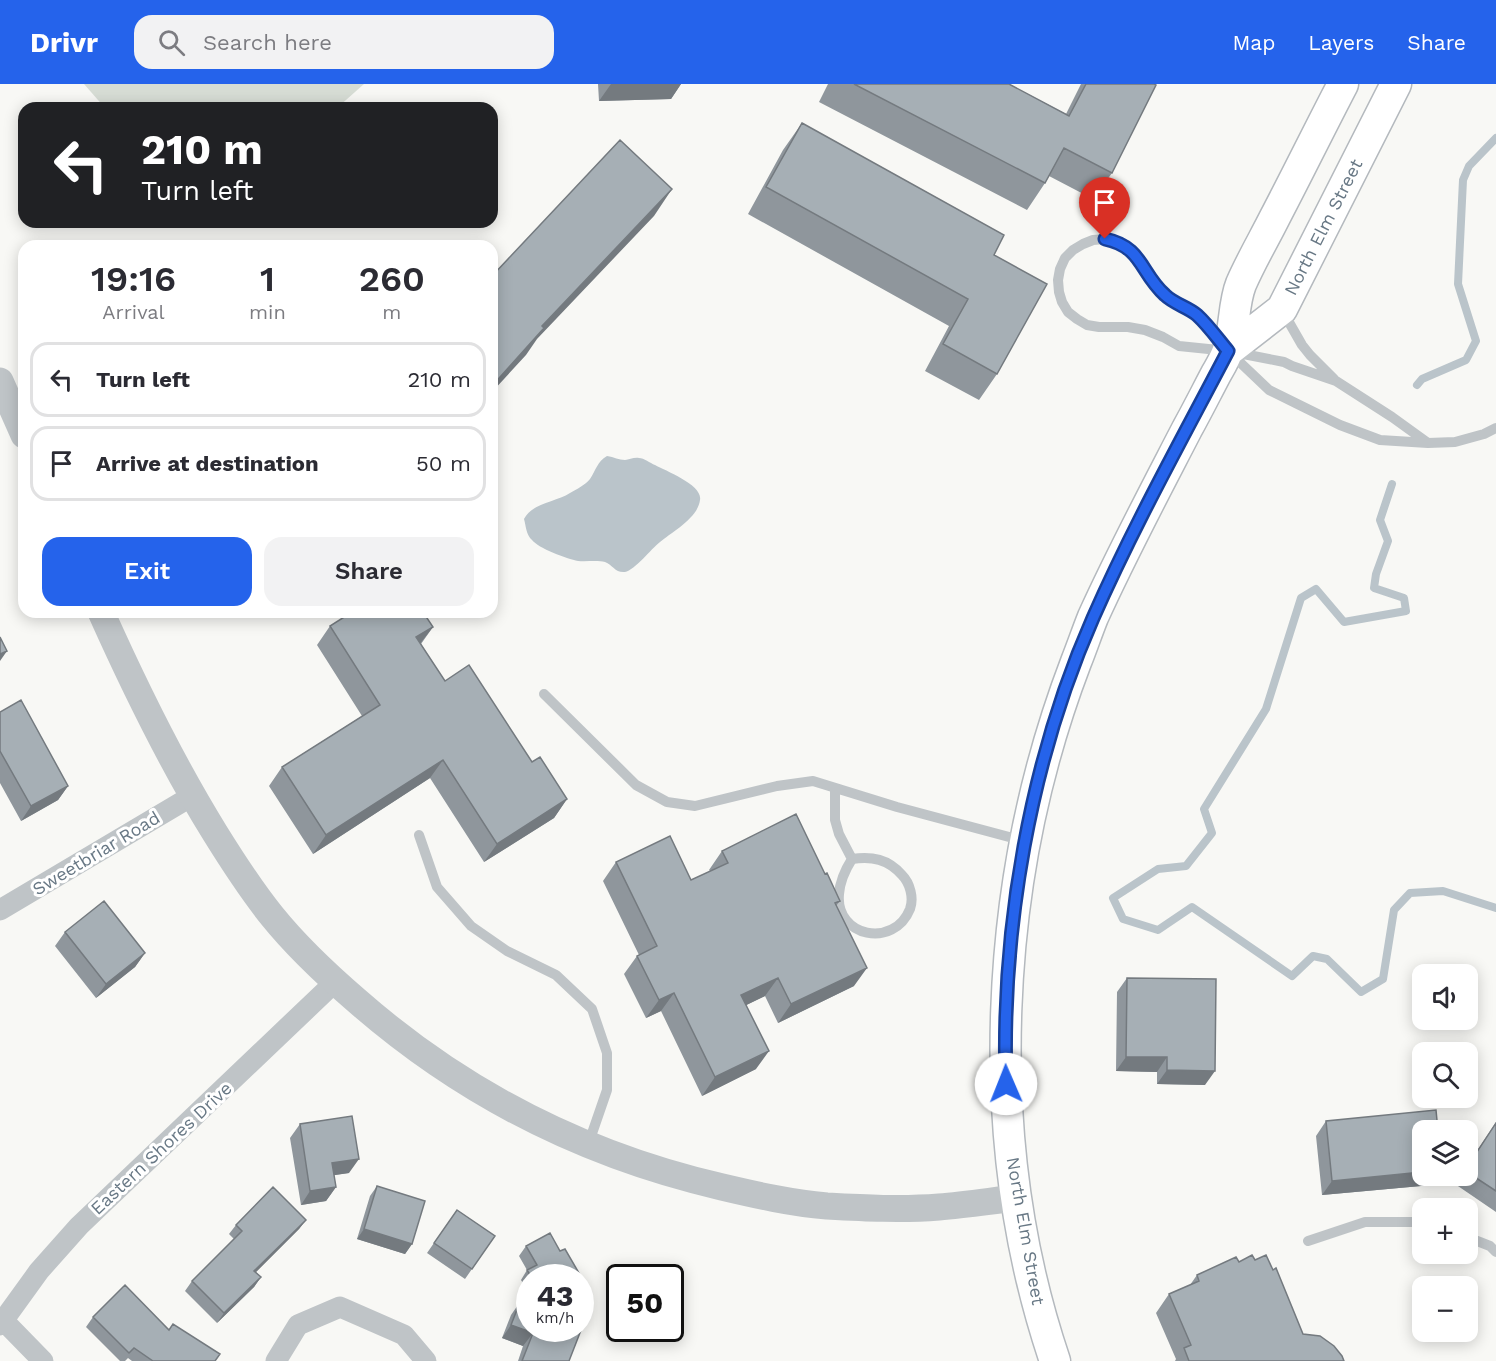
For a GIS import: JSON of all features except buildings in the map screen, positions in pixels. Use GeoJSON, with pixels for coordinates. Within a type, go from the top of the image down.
{"type":"FeatureCollection","features":[{"type":"Feature","properties":{"kind":"main road","name":"North Elm Street"},"geometry":{"type":"LineString","coordinates":[[1055,1361],[1029,1270],[1016,1198],[1008,1119],[1006,1066],[1011,943],[1025,842],[1048,744],[1092,620],[1228,351],[1240,288],[1343,84]]}},
{"type":"Feature","properties":{"kind":"main road","name":"North Elm Street"},"geometry":{"type":"LineString","coordinates":[[1228,351],[1282,309],[1396,84]]}},
{"type":"Feature","properties":{"kind":"street"},"geometry":{"type":"LineString","coordinates":[[1,385],[18,422]]}},
{"type":"Feature","properties":{"kind":"street"},"geometry":{"type":"LineString","coordinates":[[104,618],[156,731],[192,796],[235,864],[273,916],[335,982],[378,1019],[419,1051],[472,1087],[543,1126],[608,1154],[682,1178],[762,1197],[824,1206],[880,1208],[938,1207],[1016,1198]]}},
{"type":"Feature","properties":{"kind":"street","name":"Sweetbriar Road"},"geometry":{"type":"LineString","coordinates":[[0,910],[192,796]]}},
{"type":"Feature","properties":{"kind":"street","name":"Eastern Shores Drive"},"geometry":{"type":"LineString","coordinates":[[2,1323],[39,1270],[79,1226],[335,982]]}},
{"type":"Feature","properties":{"kind":"street"},"geometry":{"type":"LineString","coordinates":[[276,1361],[298,1325],[340,1307],[405,1335],[426,1361]]}},
{"type":"Feature","properties":{"kind":"street"},"geometry":{"type":"LineString","coordinates":[[2,1323],[43,1361]]}},
{"type":"Feature","properties":{"kind":"lane"},"geometry":{"type":"LineString","coordinates":[[1336,381],[1284,362],[1228,351],[1179,346],[1144,330],[1087,325],[1068,312],[1062,302],[1058,280],[1060,269],[1065,258],[1073,250],[1093,240],[1105,239],[1126,247],[1135,255],[1157,288],[1173,302],[1196,314],[1228,351],[1269,390],[1340,425],[1380,440],[1455,442],[1484,434],[1496,428]]}},
{"type":"Feature","properties":{"kind":"lane"},"geometry":{"type":"LineString","coordinates":[[1282,309],[1302,345],[1317,364],[1336,381],[1428,443]]}},
{"type":"Feature","properties":{"kind":"lane"},"geometry":{"type":"LineString","coordinates":[[544,694],[636,785],[667,802],[695,806],[777,786],[813,782],[1025,842]]}},
{"type":"Feature","properties":{"kind":"lane"},"geometry":{"type":"LineString","coordinates":[[834,788],[835,820],[839,834],[852,859]]}},
{"type":"Feature","properties":{"kind":"lane"},"geometry":{"type":"LineString","coordinates":[[419,835],[437,887],[471,926],[507,951],[556,975],[592,1009],[607,1053],[607,1090],[588,1146]]}},
{"type":"Feature","properties":{"kind":"lane"},"geometry":{"type":"LineString","coordinates":[[865,857],[876,859],[895,867],[905,878],[911,891],[912,903],[907,916],[886,933],[861,932],[848,922],[840,909],[839,895],[842,878],[852,859],[865,857]]}},
{"type":"Feature","properties":{"kind":"lane"},"geometry":{"type":"LineString","coordinates":[[1308,1241],[1365,1222],[1412,1222]]}},
{"type":"Feature","properties":{"kind":"lane"},"geometry":{"type":"LineString","coordinates":[[1478,1241],[1490,1246],[1496,1252]]}},
{"type":"Feature","properties":{"kind":"shaded area"},"geometry":{"type":"Polygon","coordinates":[[[84,84],[364,84],[344,102],[100,102],[84,84]]]}},
{"type":"Feature","properties":{"kind":"shaded area"},"geometry":{"type":"Polygon","coordinates":[[[607,456],[623,460],[643,459],[690,484],[696,489],[700,500],[690,519],[625,572],[605,562],[578,561],[546,550],[530,538],[524,519],[538,506],[564,496],[583,485],[607,456]]]}},
{"type":"Feature","properties":{"kind":"waterway"},"geometry":{"type":"LineString","coordinates":[[1417,385],[1422,379],[1466,360],[1476,341],[1458,284],[1463,180],[1469,166],[1496,138]]}},
{"type":"Feature","properties":{"kind":"waterway"},"geometry":{"type":"LineString","coordinates":[[1392,484],[1380,520],[1388,541],[1376,574],[1374,588],[1404,598],[1406,611],[1344,622],[1316,589],[1301,598],[1266,709],[1204,809],[1212,833],[1186,866],[1158,869],[1113,898],[1123,919],[1158,930],[1192,907],[1292,976],[1313,956],[1327,959],[1361,992],[1383,979],[1394,910],[1410,893],[1443,891],[1496,908]]}},
{"type":"Feature","properties":{"kind":"route"},"geometry":{"type":"LineString","coordinates":[[1006,1084],[1007,1003],[1019,874],[1048,744],[1092,620],[1122,556],[1228,351],[1196,314],[1167,298],[1157,288],[1135,255],[1126,247],[1105,239]]}}]}
